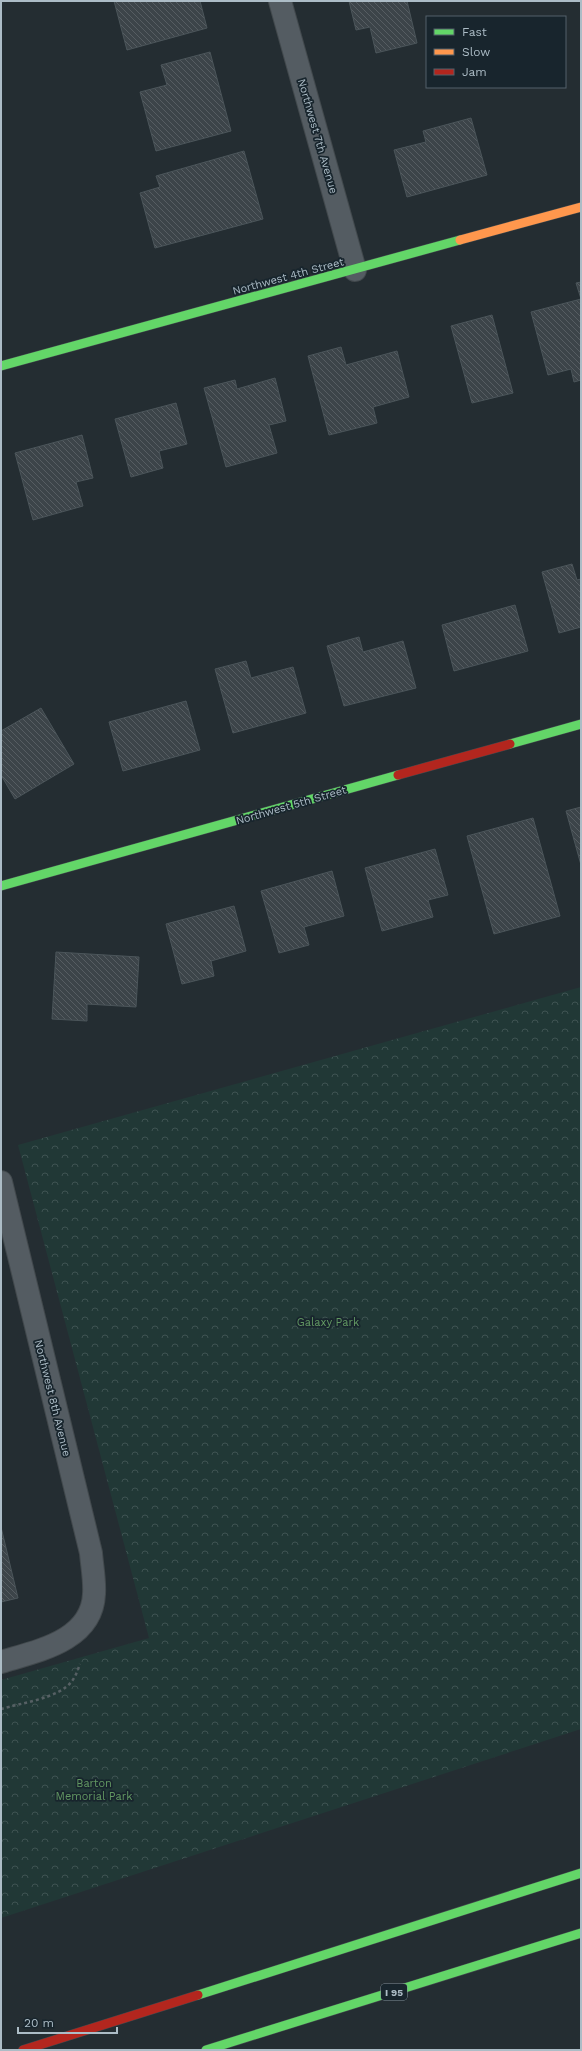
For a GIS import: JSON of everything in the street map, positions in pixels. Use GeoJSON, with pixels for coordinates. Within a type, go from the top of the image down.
{"type":"FeatureCollection","features":[{"type":"Feature","properties":{"kind":"main road","name":"Northwest 4th Street"},"geometry":{"type":"LineString","coordinates":[[1,366],[581,208]]}},
{"type":"Feature","properties":{"kind":"main road","name":"Northwest 5th Street"},"geometry":{"type":"LineString","coordinates":[[1,886],[581,724]]}},
{"type":"Feature","properties":{"kind":"main road"},"geometry":{"type":"LineString","coordinates":[[23,2050],[440,1919],[581,1873]]}},
{"type":"Feature","properties":{"kind":"main road","name":"I 95"},"geometry":{"type":"LineString","coordinates":[[206,2050],[581,1933]]}},
{"type":"Feature","properties":{"kind":"street","name":"Northwest 7th Avenue"},"geometry":{"type":"LineString","coordinates":[[280,1],[355,270]]}},
{"type":"Feature","properties":{"kind":"street","name":"Northwest 8th Avenue"},"geometry":{"type":"LineString","coordinates":[[1,1182],[91,1553],[94,1595],[88,1614],[76,1632],[50,1648],[1,1662]]}},
{"type":"Feature","properties":{"kind":"green space","name":"Galaxy Park"},"geometry":{"type":"Polygon","coordinates":[[[581,987],[581,1729],[1,1918],[1,1680],[149,1638],[18,1145],[581,987]]]}},
{"type":"Feature","properties":{"kind":"building"},"geometry":{"type":"Polygon","coordinates":[[[114,1],[200,1],[207,28],[127,50],[114,1]]]}},
{"type":"Feature","properties":{"kind":"building"},"geometry":{"type":"Polygon","coordinates":[[[349,1],[407,1],[417,43],[376,53],[370,27],[356,30],[349,1]]]}},
{"type":"Feature","properties":{"kind":"building"},"geometry":{"type":"Polygon","coordinates":[[[210,52],[231,131],[156,151],[140,92],[167,85],[161,65],[210,52]]]}},
{"type":"Feature","properties":{"kind":"building"},"geometry":{"type":"Polygon","coordinates":[[[471,118],[487,175],[407,197],[394,150],[426,142],[423,131],[471,118]]]}},
{"type":"Feature","properties":{"kind":"building"},"geometry":{"type":"Polygon","coordinates":[[[244,151],[263,219],[155,248],[140,193],[160,187],[156,176],[244,151]]]}},
{"type":"Feature","properties":{"kind":"building"},"geometry":{"type":"Polygon","coordinates":[[[581,282],[581,299],[576,283],[581,282]]]}},
{"type":"Feature","properties":{"kind":"building"},"geometry":{"type":"Polygon","coordinates":[[[581,299],[581,380],[574,382],[571,369],[548,375],[531,312],[581,299]]]}},
{"type":"Feature","properties":{"kind":"building"},"geometry":{"type":"Polygon","coordinates":[[[492,315],[513,393],[472,403],[451,326],[492,315]]]}},
{"type":"Feature","properties":{"kind":"building"},"geometry":{"type":"Polygon","coordinates":[[[341,347],[346,365],[397,351],[409,397],[373,407],[377,423],[329,435],[308,356],[341,347]]]}},
{"type":"Feature","properties":{"kind":"building"},"geometry":{"type":"Polygon","coordinates":[[[275,378],[286,421],[269,425],[277,453],[226,467],[204,388],[235,380],[237,389],[275,378]]]}},
{"type":"Feature","properties":{"kind":"building"},"geometry":{"type":"Polygon","coordinates":[[[176,403],[187,444],[159,451],[163,468],[131,477],[115,419],[176,403]]]}},
{"type":"Feature","properties":{"kind":"building"},"geometry":{"type":"Polygon","coordinates":[[[82,435],[93,478],[76,482],[83,506],[33,520],[15,453],[82,435]]]}},
{"type":"Feature","properties":{"kind":"building"},"geometry":{"type":"Polygon","coordinates":[[[572,564],[577,580],[581,579],[581,627],[559,633],[542,572],[572,564]]]}},
{"type":"Feature","properties":{"kind":"building"},"geometry":{"type":"Polygon","coordinates":[[[515,605],[528,651],[454,671],[442,625],[515,605]]]}},
{"type":"Feature","properties":{"kind":"building"},"geometry":{"type":"Polygon","coordinates":[[[359,637],[363,652],[403,641],[416,688],[344,706],[327,646],[359,637]]]}},
{"type":"Feature","properties":{"kind":"building"},"geometry":{"type":"Polygon","coordinates":[[[246,661],[251,678],[293,667],[306,713],[233,733],[215,669],[246,661]]]}},
{"type":"Feature","properties":{"kind":"building"},"geometry":{"type":"Polygon","coordinates":[[[186,701],[200,750],[123,771],[109,722],[186,701]]]}},
{"type":"Feature","properties":{"kind":"building"},"geometry":{"type":"Polygon","coordinates":[[[41,708],[74,764],[15,799],[1,775],[1,731],[41,708]]]}},
{"type":"Feature","properties":{"kind":"building"},"geometry":{"type":"Polygon","coordinates":[[[581,807],[581,865],[566,811],[581,807]]]}},
{"type":"Feature","properties":{"kind":"building"},"geometry":{"type":"Polygon","coordinates":[[[533,818],[560,916],[494,934],[467,836],[533,818]]]}},
{"type":"Feature","properties":{"kind":"building"},"geometry":{"type":"Polygon","coordinates":[[[435,849],[448,895],[428,900],[433,917],[382,931],[365,868],[435,849]]]}},
{"type":"Feature","properties":{"kind":"building"},"geometry":{"type":"Polygon","coordinates":[[[332,871],[344,916],[304,927],[309,945],[279,953],[261,891],[332,871]]]}},
{"type":"Feature","properties":{"kind":"building"},"geometry":{"type":"Polygon","coordinates":[[[234,906],[246,951],[211,961],[214,976],[182,984],[166,924],[234,906]]]}},
{"type":"Feature","properties":{"kind":"building"},"geometry":{"type":"Polygon","coordinates":[[[56,952],[139,957],[136,1007],[87,1004],[87,1021],[52,1019],[56,952]]]}},
{"type":"Feature","properties":{"kind":"building"},"geometry":{"type":"Polygon","coordinates":[[[1,1527],[18,1598],[1,1602],[1,1527]]]}},
{"type":"Feature","properties":{"kind":"traffic: fast"},"geometry":{"type":"LineString","coordinates":[[1,366],[460,240]]}},
{"type":"Feature","properties":{"kind":"traffic: fast"},"geometry":{"type":"LineString","coordinates":[[510,744],[581,724]]}},
{"type":"Feature","properties":{"kind":"traffic: fast"},"geometry":{"type":"LineString","coordinates":[[1,886],[398,775]]}},
{"type":"Feature","properties":{"kind":"traffic: fast"},"geometry":{"type":"LineString","coordinates":[[198,1995],[581,1873]]}},
{"type":"Feature","properties":{"kind":"traffic: fast"},"geometry":{"type":"LineString","coordinates":[[206,2050],[581,1933]]}},
{"type":"Feature","properties":{"kind":"traffic: slow"},"geometry":{"type":"LineString","coordinates":[[460,240],[581,207]]}},
{"type":"Feature","properties":{"kind":"traffic: jam"},"geometry":{"type":"LineString","coordinates":[[398,775],[510,744]]}},
{"type":"Feature","properties":{"kind":"traffic: jam"},"geometry":{"type":"LineString","coordinates":[[23,2050],[198,1995]]}},
{"type":"Feature","properties":{"kind":"park label","name":"Barton Memorial Park"},"geometry":{"type":"Point","coordinates":[94,1789]}}]}
